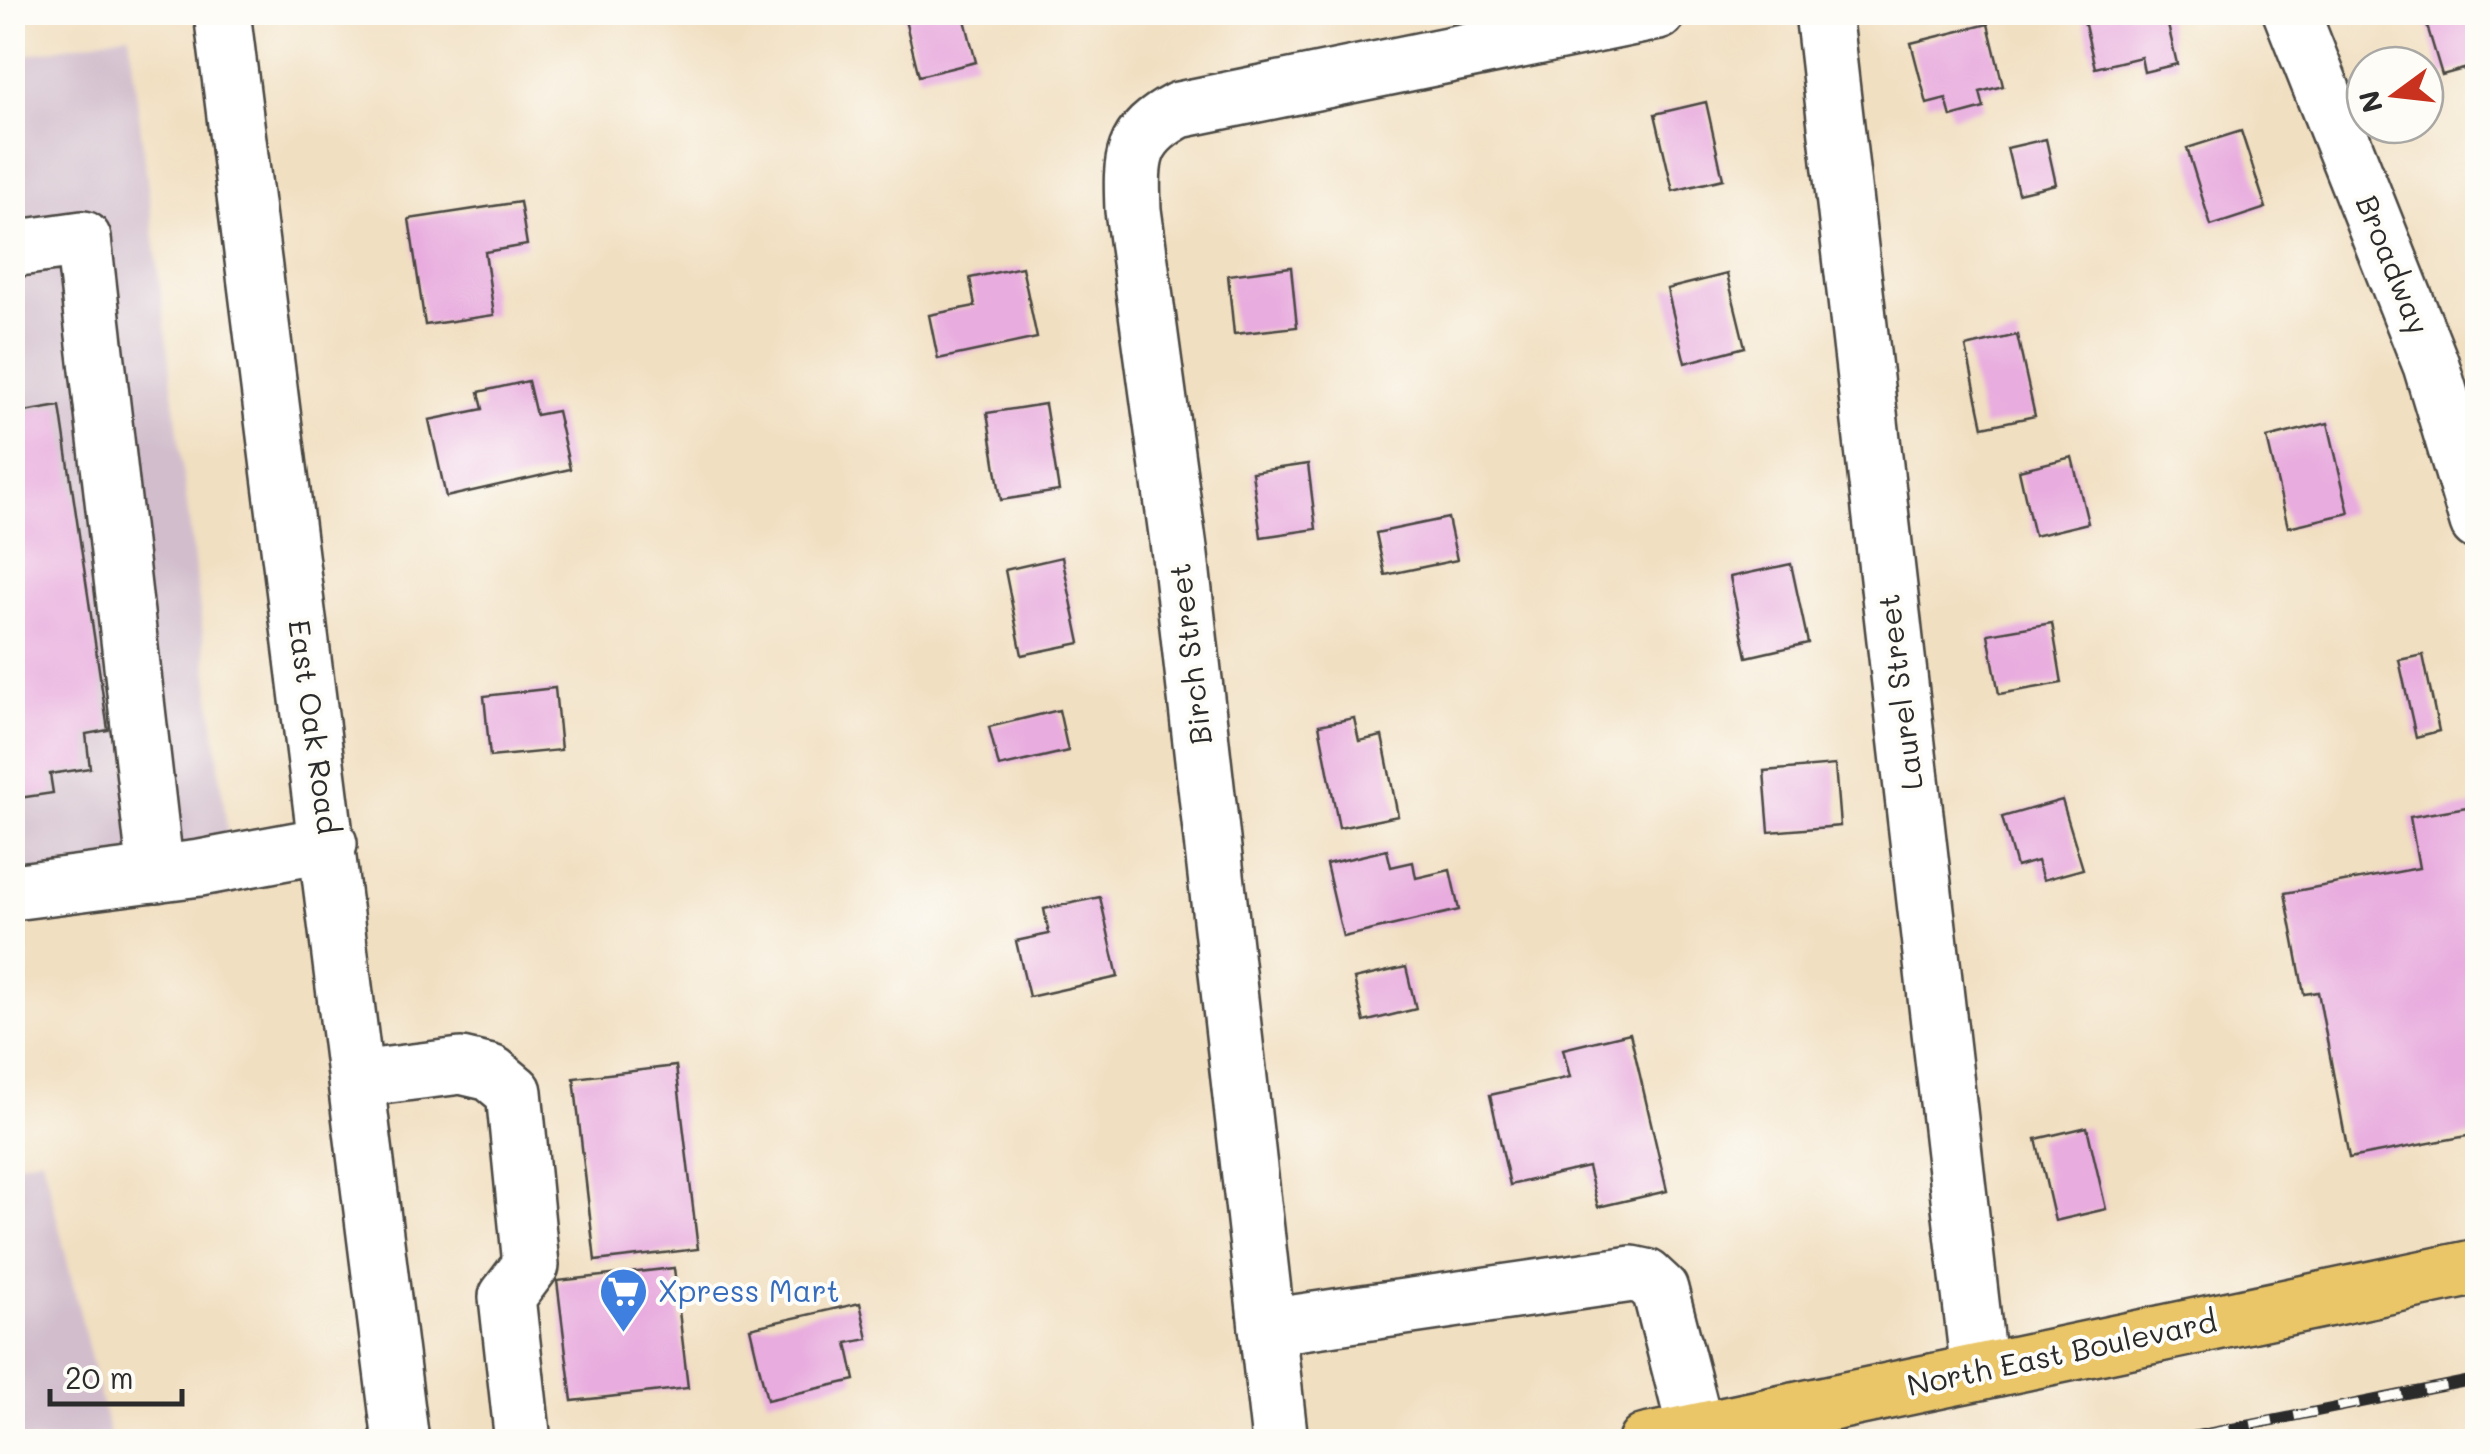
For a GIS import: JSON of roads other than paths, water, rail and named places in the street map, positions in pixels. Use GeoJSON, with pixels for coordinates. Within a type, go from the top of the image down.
{"type":"FeatureCollection","features":[{"type":"Feature","properties":{"kind":"main road","name":"North East Boulevard"},"geometry":{"type":"LineString","coordinates":[[1671,1436],[2478,1268]]}},
{"type":"Feature","properties":{"kind":"street","name":"East Oak Road"},"geometry":{"type":"LineString","coordinates":[[222,12],[401,1442]]}},
{"type":"Feature","properties":{"kind":"street","name":"Birch Street"},"geometry":{"type":"LineString","coordinates":[[1280,1442],[1180,556],[1133,210],[1132,164],[1145,134],[1179,110],[1658,12]]}},
{"type":"Feature","properties":{"kind":"street","name":"Laurel Street"},"geometry":{"type":"LineString","coordinates":[[1823,12],[1980,1372]]}},
{"type":"Feature","properties":{"kind":"street","name":"Broadway"},"geometry":{"type":"LineString","coordinates":[[2291,12],[2431,364],[2478,522]]}},
{"type":"Feature","properties":{"kind":"street"},"geometry":{"type":"LineString","coordinates":[[12,249],[83,239],[156,874]]}},
{"type":"Feature","properties":{"kind":"street"},"geometry":{"type":"LineString","coordinates":[[12,892],[156,874],[328,844]]}},
{"type":"Feature","properties":{"kind":"street"},"geometry":{"type":"LineString","coordinates":[[357,1078],[460,1066],[491,1074],[514,1092],[531,1265],[507,1297],[522,1442]]}},
{"type":"Feature","properties":{"kind":"street"},"geometry":{"type":"LineString","coordinates":[[1267,1327],[1632,1274],[1646,1277],[1660,1290],[1671,1436]]}},
{"type":"Feature","properties":{"kind":"railway"},"geometry":{"type":"LineString","coordinates":[[2165,1442],[2478,1379]]}},
{"type":"Feature","properties":{"kind":"place","name":"Xpress Mart"},"geometry":{"type":"Point","coordinates":[623,1334]}}]}
